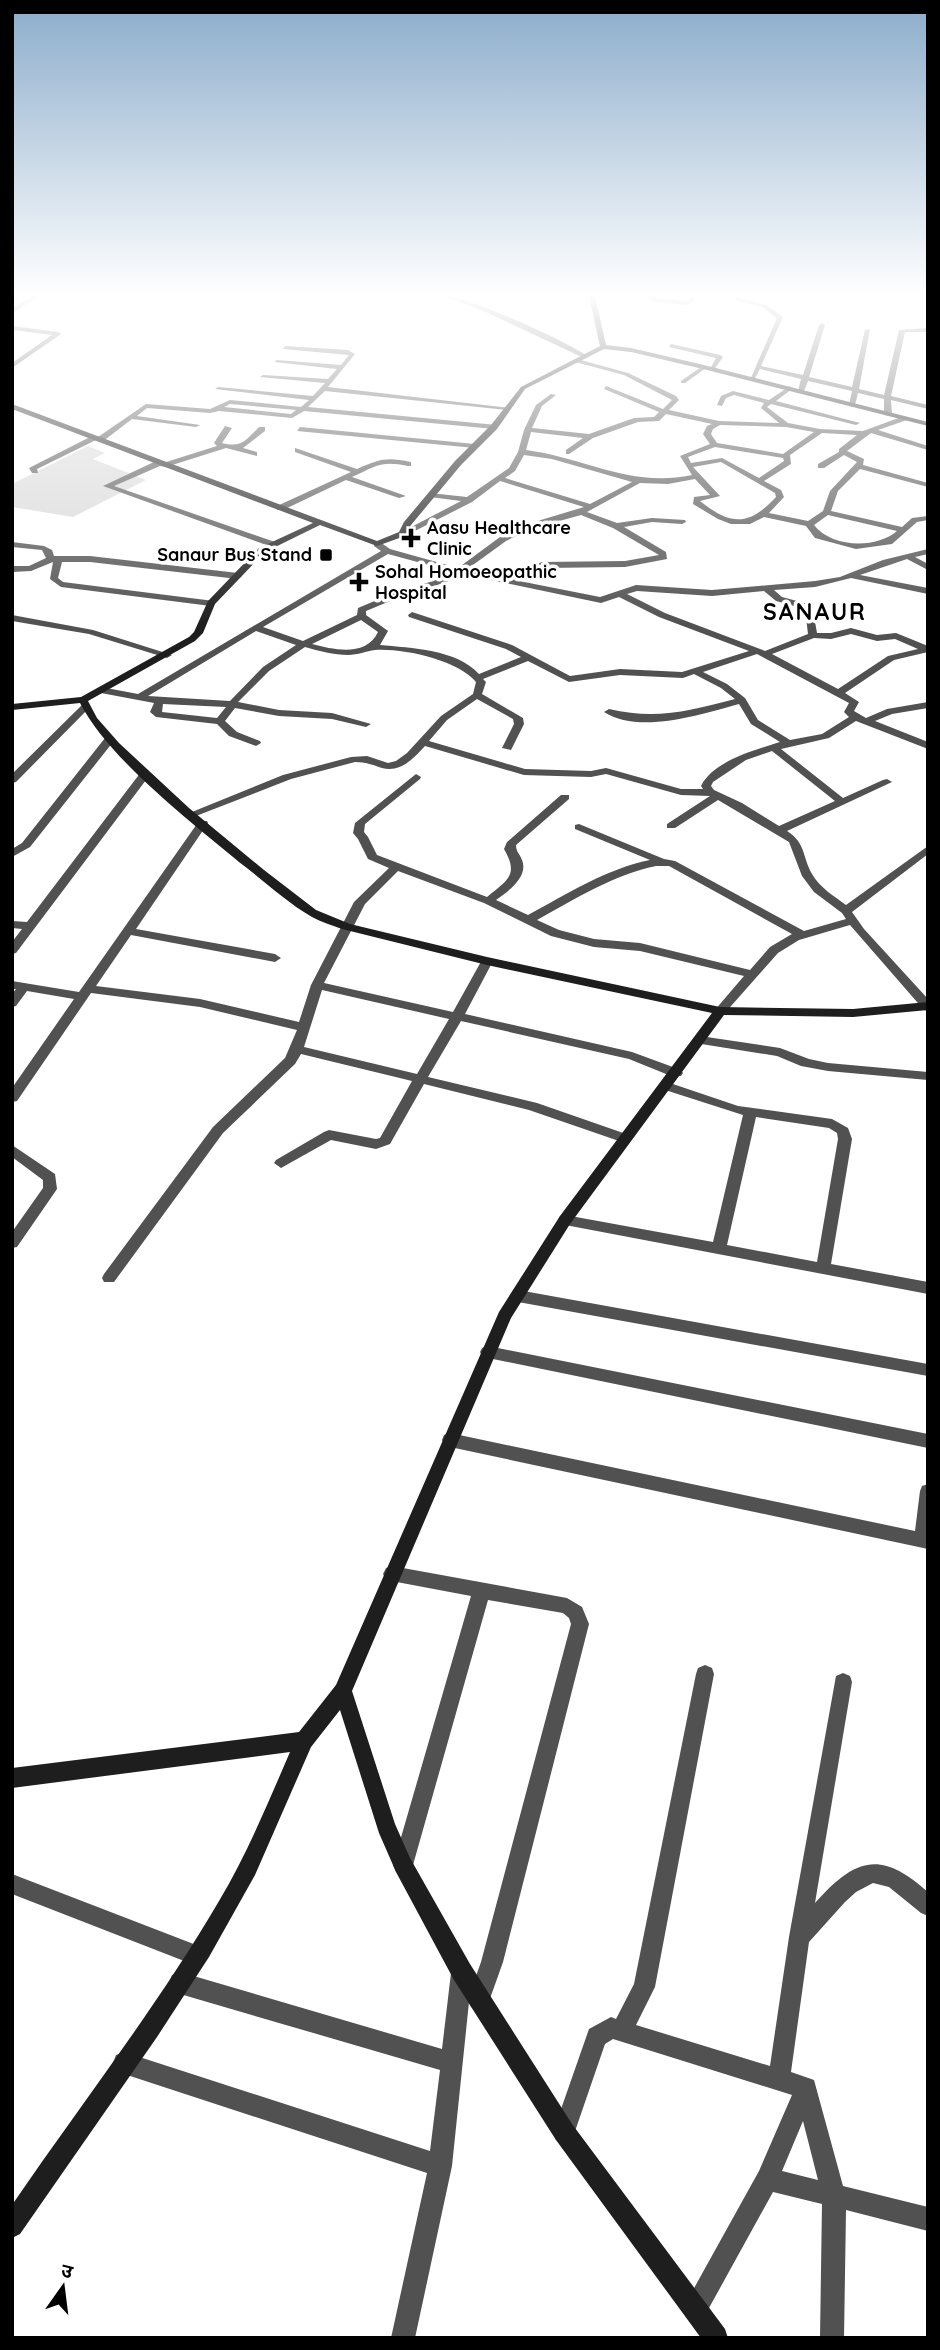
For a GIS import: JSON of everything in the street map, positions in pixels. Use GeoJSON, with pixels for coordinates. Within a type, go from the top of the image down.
{"type":"FeatureCollection","features":[{"type":"Feature","properties":{"kind":"street"},"geometry":{"type":"LineString","coordinates":[[12,406],[377,544],[387,551],[463,572],[592,600],[609,599],[645,588],[699,592],[768,590],[815,584],[850,576],[928,551]]}},
{"type":"Feature","properties":{"kind":"street"},"geometry":{"type":"LineString","coordinates":[[35,471],[33,468],[97,439],[146,406],[210,411],[222,406]]}},
{"type":"Feature","properties":{"kind":"street"},"geometry":{"type":"LineString","coordinates":[[268,406],[494,427]]}},
{"type":"Feature","properties":{"kind":"street"},"geometry":{"type":"LineString","coordinates":[[302,409],[305,406]]}},
{"type":"Feature","properties":{"kind":"street"},"geometry":{"type":"LineString","coordinates":[[485,406],[507,408]]}},
{"type":"Feature","properties":{"kind":"street"},"geometry":{"type":"LineString","coordinates":[[402,534],[407,524],[494,427],[509,406]]}},
{"type":"Feature","properties":{"kind":"street"},"geometry":{"type":"LineString","coordinates":[[377,544],[469,500],[512,469],[522,452],[538,406]]}},
{"type":"Feature","properties":{"kind":"street"},"geometry":{"type":"LineString","coordinates":[[650,406],[719,423],[868,432],[928,448]]}},
{"type":"Feature","properties":{"kind":"street"},"geometry":{"type":"LineString","coordinates":[[569,452],[590,436],[637,419],[656,419],[669,406]]}},
{"type":"Feature","properties":{"kind":"street"},"geometry":{"type":"LineString","coordinates":[[765,406],[764,409],[786,425]]}},
{"type":"Feature","properties":{"kind":"street"},"geometry":{"type":"LineString","coordinates":[[785,406],[856,423]]}},
{"type":"Feature","properties":{"kind":"street"},"geometry":{"type":"LineString","coordinates":[[855,406],[928,424]]}},
{"type":"Feature","properties":{"kind":"street"},"geometry":{"type":"LineString","coordinates":[[887,406],[888,414]]}},
{"type":"Feature","properties":{"kind":"street"},"geometry":{"type":"LineString","coordinates":[[129,417],[196,425]]}},
{"type":"Feature","properties":{"kind":"street"},"geometry":{"type":"LineString","coordinates":[[821,466],[843,453],[868,432],[904,418]]}},
{"type":"Feature","properties":{"kind":"street"},"geometry":{"type":"LineString","coordinates":[[715,445],[707,434],[710,428],[719,423]]}},
{"type":"Feature","properties":{"kind":"street"},"geometry":{"type":"LineString","coordinates":[[222,447],[218,443],[228,428]]}},
{"type":"Feature","properties":{"kind":"street"},"geometry":{"type":"LineString","coordinates":[[237,448],[262,429]]}},
{"type":"Feature","properties":{"kind":"street"},"geometry":{"type":"LineString","coordinates":[[300,429],[475,446]]}},
{"type":"Feature","properties":{"kind":"street"},"geometry":{"type":"LineString","coordinates":[[528,430],[590,436]]}},
{"type":"Feature","properties":{"kind":"street"},"geometry":{"type":"LineString","coordinates":[[689,466],[717,460],[733,464],[781,494],[765,515],[753,523],[744,524],[710,512],[695,500],[716,496],[695,477],[689,466],[684,456],[715,445],[784,456],[820,430]]}},
{"type":"Feature","properties":{"kind":"street"},"geometry":{"type":"LineString","coordinates":[[321,439],[468,453]]}},
{"type":"Feature","properties":{"kind":"street"},"geometry":{"type":"LineString","coordinates":[[254,454],[237,448],[222,447],[161,464],[107,485],[272,544]]}},
{"type":"Feature","properties":{"kind":"street"},"geometry":{"type":"LineString","coordinates":[[298,450],[358,472]]}},
{"type":"Feature","properties":{"kind":"street"},"geometry":{"type":"LineString","coordinates":[[522,452],[583,464],[639,481],[663,482],[695,477]]}},
{"type":"Feature","properties":{"kind":"street"},"geometry":{"type":"LineString","coordinates":[[733,464],[752,452]]}},
{"type":"Feature","properties":{"kind":"street"},"geometry":{"type":"LineString","coordinates":[[827,512],[830,494],[837,482],[859,466],[858,458],[843,453]]}},
{"type":"Feature","properties":{"kind":"street"},"geometry":{"type":"LineString","coordinates":[[759,481],[788,462],[784,456]]}},
{"type":"Feature","properties":{"kind":"street"},"geometry":{"type":"LineString","coordinates":[[280,508],[385,460],[408,464]]}},
{"type":"Feature","properties":{"kind":"street"},"geometry":{"type":"LineString","coordinates":[[859,466],[928,485]]}},
{"type":"Feature","properties":{"kind":"street"},"geometry":{"type":"LineString","coordinates":[[346,478],[402,496]]}},
{"type":"Feature","properties":{"kind":"street"},"geometry":{"type":"LineString","coordinates":[[500,479],[585,509],[664,557],[625,564],[542,565],[505,580]]}},
{"type":"Feature","properties":{"kind":"street"},"geometry":{"type":"LineString","coordinates":[[373,647],[383,631],[362,616],[360,610],[463,572],[503,539],[524,528],[585,509],[639,481]]}},
{"type":"Feature","properties":{"kind":"street"},"geometry":{"type":"LineString","coordinates":[[433,495],[469,500]]}},
{"type":"Feature","properties":{"kind":"street"},"geometry":{"type":"LineString","coordinates":[[809,524],[827,512],[905,530]]}},
{"type":"Feature","properties":{"kind":"street"},"geometry":{"type":"LineString","coordinates":[[765,515],[809,524],[818,536],[856,547],[881,545],[896,538],[915,520],[928,518]]}},
{"type":"Feature","properties":{"kind":"street"},"geometry":{"type":"LineString","coordinates":[[616,526],[652,520],[682,522]]}},
{"type":"Feature","properties":{"kind":"street"},"geometry":{"type":"LineString","coordinates":[[12,780],[84,703],[101,690],[167,655],[198,633],[211,603],[262,550],[320,523]]}},
{"type":"Feature","properties":{"kind":"street"},"geometry":{"type":"LineString","coordinates":[[12,544],[48,550],[54,560],[54,579],[61,584],[211,603]]}},
{"type":"Feature","properties":{"kind":"street"},"geometry":{"type":"LineString","coordinates":[[138,698],[387,551]]}},
{"type":"Feature","properties":{"kind":"street"},"geometry":{"type":"LineString","coordinates":[[907,556],[928,568]]}},
{"type":"Feature","properties":{"kind":"street"},"geometry":{"type":"LineString","coordinates":[[12,569],[31,568],[54,560],[90,559],[238,576]]}},
{"type":"Feature","properties":{"kind":"street"},"geometry":{"type":"LineString","coordinates":[[850,576],[928,591]]}},
{"type":"Feature","properties":{"kind":"street"},"geometry":{"type":"LineString","coordinates":[[768,590],[779,599],[808,607],[813,635]]}},
{"type":"Feature","properties":{"kind":"street"},"geometry":{"type":"LineString","coordinates":[[622,595],[662,615],[761,652],[840,692],[854,702],[849,712],[855,717],[928,746]]}},
{"type":"Feature","properties":{"kind":"street"},"geometry":{"type":"LineString","coordinates":[[412,615],[498,642],[569,679],[620,672],[673,675],[695,671],[813,635],[831,636],[851,631],[877,638],[897,636],[927,649]]}},
{"type":"Feature","properties":{"kind":"street"},"geometry":{"type":"LineString","coordinates":[[220,721],[256,675],[303,644],[362,616]]}},
{"type":"Feature","properties":{"kind":"street"},"geometry":{"type":"LineString","coordinates":[[12,618],[90,632],[167,655]]}},
{"type":"Feature","properties":{"kind":"street"},"geometry":{"type":"LineString","coordinates":[[12,1098],[129,931],[197,819],[287,777],[355,760],[367,759],[387,766],[399,764],[444,718],[477,695],[481,682],[464,667],[441,657],[373,647],[349,652],[303,644],[257,628]]}},
{"type":"Feature","properties":{"kind":"street"},"geometry":{"type":"LineString","coordinates":[[840,692],[891,658],[927,649]]}},
{"type":"Feature","properties":{"kind":"street"},"geometry":{"type":"LineString","coordinates":[[478,677],[530,657]]}},
{"type":"Feature","properties":{"kind":"street"},"geometry":{"type":"LineString","coordinates":[[695,671],[724,686],[742,701],[754,722],[788,743]]}},
{"type":"Feature","properties":{"kind":"street"},"geometry":{"type":"LineString","coordinates":[[101,690],[160,701],[231,704],[279,713],[332,716],[366,724]]}},
{"type":"Feature","properties":{"kind":"street"},"geometry":{"type":"LineString","coordinates":[[477,695],[518,718],[519,724],[507,748]]}},
{"type":"Feature","properties":{"kind":"street"},"geometry":{"type":"LineString","coordinates":[[160,701],[155,712],[159,715],[220,721],[233,734],[256,743]]}},
{"type":"Feature","properties":{"kind":"street"},"geometry":{"type":"LineString","coordinates":[[609,712],[633,719],[653,720],[742,701]]}},
{"type":"Feature","properties":{"kind":"street"},"geometry":{"type":"LineString","coordinates":[[12,707],[84,703]]}},
{"type":"Feature","properties":{"kind":"street"},"geometry":{"type":"LineString","coordinates":[[84,703],[109,740],[197,819],[313,913],[346,926],[487,961],[720,1011],[853,1013],[927,1006]]}},
{"type":"Feature","properties":{"kind":"street"},"geometry":{"type":"LineString","coordinates":[[868,721],[890,711],[928,705]]}},
{"type":"Feature","properties":{"kind":"street"},"geometry":{"type":"LineString","coordinates":[[713,794],[706,786],[723,768],[742,758],[788,743],[834,733],[855,717]]}},
{"type":"Feature","properties":{"kind":"street"},"geometry":{"type":"LineString","coordinates":[[12,854],[26,845],[109,740]]}},
{"type":"Feature","properties":{"kind":"street"},"geometry":{"type":"LineString","coordinates":[[423,742],[524,772],[594,774],[606,771],[681,792],[713,794],[738,805],[794,840],[806,874],[818,890],[850,916],[927,1006]]}},
{"type":"Feature","properties":{"kind":"street"},"geometry":{"type":"LineString","coordinates":[[774,748],[841,800]]}},
{"type":"Feature","properties":{"kind":"street"},"geometry":{"type":"LineString","coordinates":[[12,950],[145,774]]}},
{"type":"Feature","properties":{"kind":"street"},"geometry":{"type":"LineString","coordinates":[[416,777],[360,823],[358,829],[372,857],[395,868],[488,901],[526,921],[571,938],[640,947],[751,974]]}},
{"type":"Feature","properties":{"kind":"street"},"geometry":{"type":"LineString","coordinates":[[779,830],[841,800],[887,782]]}},
{"type":"Feature","properties":{"kind":"street"},"geometry":{"type":"LineString","coordinates":[[671,826],[713,794]]}},
{"type":"Feature","properties":{"kind":"street"},"geometry":{"type":"LineString","coordinates":[[488,901],[515,876],[518,861],[512,853],[511,844],[565,797]]}},
{"type":"Feature","properties":{"kind":"street"},"geometry":{"type":"LineString","coordinates":[[579,827],[671,863],[803,935]]}},
{"type":"Feature","properties":{"kind":"street"},"geometry":{"type":"LineString","coordinates":[[12,2226],[180,1983],[243,1877],[304,1741],[343,1690],[504,1315],[565,1220],[624,1138],[667,1086],[720,1011],[774,950],[850,916],[928,849]]}},
{"type":"Feature","properties":{"kind":"street"},"geometry":{"type":"LineString","coordinates":[[526,921],[609,877],[650,861],[661,860]]}},
{"type":"Feature","properties":{"kind":"street"},"geometry":{"type":"LineString","coordinates":[[109,1278],[218,1130],[290,1061],[297,1049],[317,985],[346,926],[360,902],[395,868]]}},
{"type":"Feature","properties":{"kind":"street"},"geometry":{"type":"LineString","coordinates":[[12,924],[30,926]]}},
{"type":"Feature","properties":{"kind":"street"},"geometry":{"type":"LineString","coordinates":[[129,931],[275,958]]}},
{"type":"Feature","properties":{"kind":"street"},"geometry":{"type":"LineString","coordinates":[[281,1163],[330,1135],[382,1144],[417,1081],[460,1016],[487,961]]}},
{"type":"Feature","properties":{"kind":"street"},"geometry":{"type":"LineString","coordinates":[[317,985],[632,1056],[676,1073]]}},
{"type":"Feature","properties":{"kind":"street"},"geometry":{"type":"LineString","coordinates":[[12,1003],[18,986],[210,1004],[303,1027]]}},
{"type":"Feature","properties":{"kind":"street"},"geometry":{"type":"LineString","coordinates":[[700,1040],[780,1052],[806,1063],[828,1067],[928,1076]]}},
{"type":"Feature","properties":{"kind":"street"},"geometry":{"type":"LineString","coordinates":[[297,1049],[417,1081],[532,1106],[624,1138]]}},
{"type":"Feature","properties":{"kind":"street"},"geometry":{"type":"LineString","coordinates":[[667,1086],[719,1104],[751,1112],[832,1124],[843,1130],[845,1139],[822,1269]]}},
{"type":"Feature","properties":{"kind":"street"},"geometry":{"type":"LineString","coordinates":[[719,1250],[751,1112]]}},
{"type":"Feature","properties":{"kind":"street"},"geometry":{"type":"LineString","coordinates":[[12,1150],[50,1178],[52,1183],[12,1243]]}},
{"type":"Feature","properties":{"kind":"street"},"geometry":{"type":"LineString","coordinates":[[565,1220],[928,1288]]}},
{"type":"Feature","properties":{"kind":"street"},"geometry":{"type":"LineString","coordinates":[[518,1296],[928,1370]]}},
{"type":"Feature","properties":{"kind":"street"},"geometry":{"type":"LineString","coordinates":[[488,1352],[928,1441]]}},
{"type":"Feature","properties":{"kind":"street"},"geometry":{"type":"LineString","coordinates":[[450,1440],[925,1540],[928,1491]]}},
{"type":"Feature","properties":{"kind":"street"},"geometry":{"type":"LineString","coordinates":[[392,1574],[567,1606],[576,1613],[580,1624],[480,1999]]}},
{"type":"Feature","properties":{"kind":"street"},"geometry":{"type":"LineString","coordinates":[[402,1866],[482,1590]]}},
{"type":"Feature","properties":{"kind":"street"},"geometry":{"type":"LineString","coordinates":[[622,2029],[644,1987],[705,1674]]}},
{"type":"Feature","properties":{"kind":"street"},"geometry":{"type":"LineString","coordinates":[[779,2078],[799,1937],[843,1682]]}},
{"type":"Feature","properties":{"kind":"street"},"geometry":{"type":"LineString","coordinates":[[343,1690],[372,1788],[402,1866],[462,1972],[564,2132],[716,2338]]}},
{"type":"Feature","properties":{"kind":"street"},"geometry":{"type":"LineString","coordinates":[[12,1778],[304,1741]]}},
{"type":"Feature","properties":{"kind":"street"},"geometry":{"type":"LineString","coordinates":[[799,1937],[840,1892],[863,1875],[883,1873],[928,1906]]}},
{"type":"Feature","properties":{"kind":"street"},"geometry":{"type":"LineString","coordinates":[[12,1884],[197,1955]]}},
{"type":"Feature","properties":{"kind":"street"},"geometry":{"type":"LineString","coordinates":[[403,2338],[440,2166],[462,1972]]}},
{"type":"Feature","properties":{"kind":"street"},"geometry":{"type":"LineString","coordinates":[[180,1983],[453,2063]]}},
{"type":"Feature","properties":{"kind":"street"},"geometry":{"type":"LineString","coordinates":[[564,2132],[597,2037],[611,2028],[622,2029],[806,2088]]}},
{"type":"Feature","properties":{"kind":"street"},"geometry":{"type":"LineString","coordinates":[[124,2063],[440,2166]]}},
{"type":"Feature","properties":{"kind":"street"},"geometry":{"type":"LineString","coordinates":[[695,2308],[766,2179],[806,2088]]}},
{"type":"Feature","properties":{"kind":"street"},"geometry":{"type":"LineString","coordinates":[[806,2088],[834,2196],[832,2338]]}},
{"type":"Feature","properties":{"kind":"street"},"geometry":{"type":"LineString","coordinates":[[766,2179],[928,2219]]}},
{"type":"Feature","properties":{"kind":"shaded area"},"geometry":{"type":"Polygon","coordinates":[[[88,446],[105,453],[93,459],[146,480],[73,517],[12,507],[12,484],[88,446]]]}},
{"type":"Feature","properties":{"kind":"place","name":"Aasu Healthcare Clinic"},"geometry":{"type":"Point","coordinates":[411,538]}},
{"type":"Feature","properties":{"kind":"place","name":"Sanaur Bus Stand"},"geometry":{"type":"Point","coordinates":[326,555]}},
{"type":"Feature","properties":{"kind":"place","name":"Sohal Homoeopathic Hospital"},"geometry":{"type":"Point","coordinates":[359,582]}},
{"type":"Feature","properties":{"kind":"district","name":"SANAUR"},"geometry":{"type":"Point","coordinates":[815,612]}}]}
